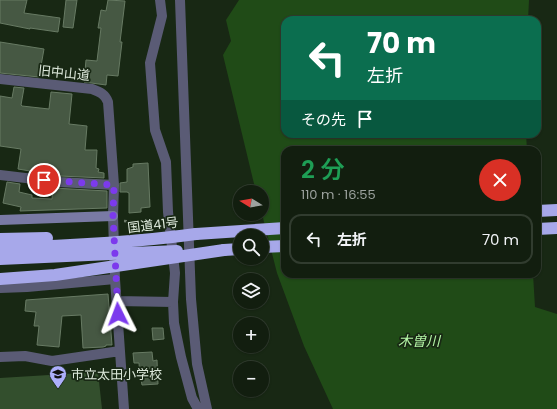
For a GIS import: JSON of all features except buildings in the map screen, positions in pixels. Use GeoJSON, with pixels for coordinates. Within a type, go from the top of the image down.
{"type":"FeatureCollection","features":[{"type":"Feature","properties":{"kind":"highway"},"geometry":{"type":"LineString","coordinates":[[541,211],[557,210]]}},
{"type":"Feature","properties":{"kind":"highway","name":"国道41号"},"geometry":{"type":"LineString","coordinates":[[0,248],[105,244],[196,234],[281,228]]}},
{"type":"Feature","properties":{"kind":"highway"},"geometry":{"type":"LineString","coordinates":[[541,229],[557,228]]}},
{"type":"Feature","properties":{"kind":"highway"},"geometry":{"type":"LineString","coordinates":[[0,239],[141,234],[196,234]]}},
{"type":"Feature","properties":{"kind":"highway"},"geometry":{"type":"LineString","coordinates":[[269,247],[281,246]]}},
{"type":"Feature","properties":{"kind":"highway","name":"国道41号"},"geometry":{"type":"LineString","coordinates":[[0,259],[233,249]]}},
{"type":"Feature","properties":{"kind":"highway"},"geometry":{"type":"LineString","coordinates":[[0,279],[55,275],[224,250]]}},
{"type":"Feature","properties":{"kind":"street"},"geometry":{"type":"LineString","coordinates":[[160,0],[162,16],[150,63],[154,130],[166,162],[168,212],[175,273],[173,302],[174,323],[181,358],[192,398],[198,409]]}},
{"type":"Feature","properties":{"kind":"street"},"geometry":{"type":"LineString","coordinates":[[180,0],[191,299],[197,364],[207,409]]}},
{"type":"Feature","properties":{"kind":"street","name":"旧中山道"},"geometry":{"type":"LineString","coordinates":[[0,80],[92,89],[101,92],[106,96],[108,102],[114,185]]}},
{"type":"Feature","properties":{"kind":"street"},"geometry":{"type":"LineString","coordinates":[[0,175],[59,182],[114,185],[113,218],[115,279],[124,409]]}},
{"type":"Feature","properties":{"kind":"street"},"geometry":{"type":"LineString","coordinates":[[0,220],[113,218]]}},
{"type":"Feature","properties":{"kind":"street"},"geometry":{"type":"LineString","coordinates":[[0,288],[115,279]]}},
{"type":"Feature","properties":{"kind":"street"},"geometry":{"type":"LineString","coordinates":[[117,301],[173,302]]}},
{"type":"Feature","properties":{"kind":"street"},"geometry":{"type":"LineString","coordinates":[[0,357],[25,356],[52,361],[120,351]]}},
{"type":"Feature","properties":{"kind":"path"},"geometry":{"type":"LineString","coordinates":[[113,218],[154,223]]}},
{"type":"Feature","properties":{"kind":"shaded area","name":"市立太田小学校"},"geometry":{"type":"Polygon","coordinates":[[[98,372],[102,409],[0,409],[0,378],[98,372]]]}},
{"type":"Feature","properties":{"kind":"water","name":"木曽川"},"geometry":{"type":"Polygon","coordinates":[[[239,0],[529,0],[528,16],[281,16],[281,138],[526,138],[527,146],[281,146],[281,278],[533,278],[535,307],[557,314],[557,409],[333,409],[304,346],[277,273],[269,242],[269,229],[266,229],[264,221],[269,221],[269,185],[254,185],[223,55],[231,41],[226,20],[239,0]]]}},
{"type":"Feature","properties":{"kind":"place","name":"市立太田小学校"},"geometry":{"type":"Point","coordinates":[58,389]}},
{"type":"Feature","properties":{"kind":"route"},"geometry":{"type":"LineString","coordinates":[[44,180],[114,185],[113,216],[115,279],[118,314]]}}]}
